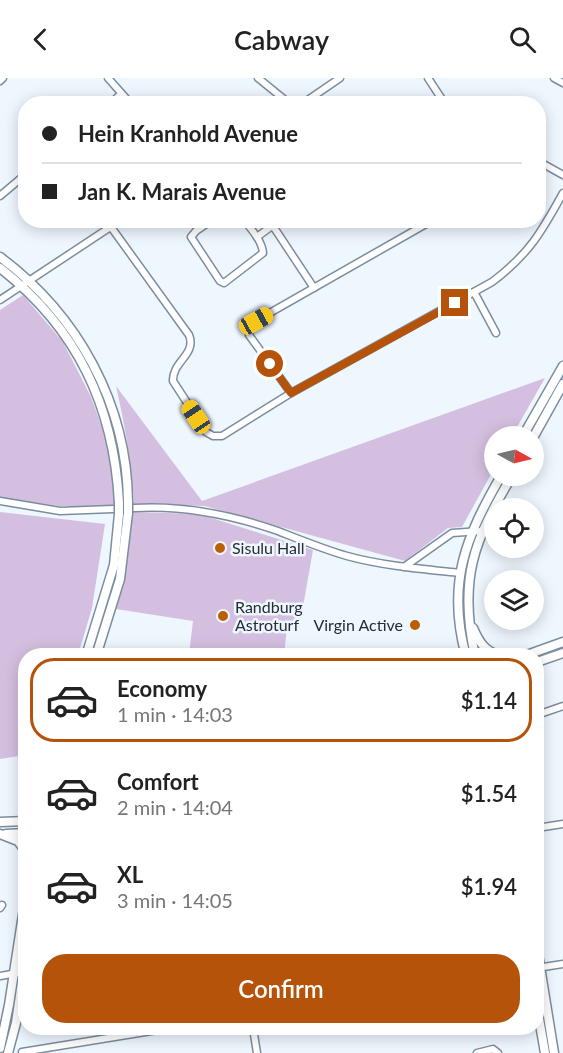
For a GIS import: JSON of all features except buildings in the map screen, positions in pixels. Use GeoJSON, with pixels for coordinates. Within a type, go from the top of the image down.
{"type":"FeatureCollection","features":[{"type":"Feature","properties":{"kind":"main road"},"geometry":{"type":"LineString","coordinates":[[0,257],[56,308],[78,338],[107,394],[123,452],[124,508],[120,579],[98,648]]}},
{"type":"Feature","properties":{"kind":"main road"},"geometry":{"type":"LineString","coordinates":[[0,268],[27,283]]}},
{"type":"Feature","properties":{"kind":"main road"},"geometry":{"type":"LineString","coordinates":[[529,426],[563,366]]}},
{"type":"Feature","properties":{"kind":"main road"},"geometry":{"type":"LineString","coordinates":[[540,426],[563,384]]}},
{"type":"Feature","properties":{"kind":"main road"},"geometry":{"type":"LineString","coordinates":[[463,648],[459,608],[460,573],[471,531],[496,486]]}},
{"type":"Feature","properties":{"kind":"main road"},"geometry":{"type":"LineString","coordinates":[[88,648],[114,565],[124,508]]}},
{"type":"Feature","properties":{"kind":"main road"},"geometry":{"type":"LineString","coordinates":[[474,648],[469,616],[470,570],[484,525]]}},
{"type":"Feature","properties":{"kind":"main road"},"geometry":{"type":"LineString","coordinates":[[469,616],[479,642],[485,648]]}},
{"type":"Feature","properties":{"kind":"main road"},"geometry":{"type":"LineString","coordinates":[[544,649],[563,642]]}},
{"type":"Feature","properties":{"kind":"main road"},"geometry":{"type":"LineString","coordinates":[[544,660],[563,653]]}},
{"type":"Feature","properties":{"kind":"main road"},"geometry":{"type":"LineString","coordinates":[[3,822],[18,817]]}},
{"type":"Feature","properties":{"kind":"main road"},"geometry":{"type":"LineString","coordinates":[[3,822],[18,821]]}},
{"type":"Feature","properties":{"kind":"main road"},"geometry":{"type":"LineString","coordinates":[[0,834],[18,833]]}},
{"type":"Feature","properties":{"kind":"main road"},"geometry":{"type":"LineString","coordinates":[[0,834],[18,841]]}},
{"type":"Feature","properties":{"kind":"main road"},"geometry":{"type":"LineString","coordinates":[[0,1048],[18,948]]}},
{"type":"Feature","properties":{"kind":"main road"},"geometry":{"type":"LineString","coordinates":[[544,996],[554,1053]]}},
{"type":"Feature","properties":{"kind":"main road"},"geometry":{"type":"LineString","coordinates":[[9,1053],[18,1008]]}},
{"type":"Feature","properties":{"kind":"main road"},"geometry":{"type":"LineString","coordinates":[[541,1035],[544,1053]]}},
{"type":"Feature","properties":{"kind":"street"},"geometry":{"type":"LineString","coordinates":[[0,81],[3,78]]}},
{"type":"Feature","properties":{"kind":"street"},"geometry":{"type":"LineString","coordinates":[[108,78],[121,94]]}},
{"type":"Feature","properties":{"kind":"street"},"geometry":{"type":"LineString","coordinates":[[258,78],[280,96]]}},
{"type":"Feature","properties":{"kind":"street"},"geometry":{"type":"LineString","coordinates":[[314,96],[340,78]]}},
{"type":"Feature","properties":{"kind":"street"},"geometry":{"type":"LineString","coordinates":[[428,78],[440,96]]}},
{"type":"Feature","properties":{"kind":"street"},"geometry":{"type":"LineString","coordinates":[[554,78],[563,83]]}},
{"type":"Feature","properties":{"kind":"street"},"geometry":{"type":"LineString","coordinates":[[546,165],[563,175]]}},
{"type":"Feature","properties":{"kind":"street"},"geometry":{"type":"LineString","coordinates":[[0,196],[18,181]]}},
{"type":"Feature","properties":{"kind":"street"},"geometry":{"type":"LineString","coordinates":[[546,222],[563,193]]}},
{"type":"Feature","properties":{"kind":"street"},"geometry":{"type":"LineString","coordinates":[[0,300],[110,228]]}},
{"type":"Feature","properties":{"kind":"street"},"geometry":{"type":"LineString","coordinates":[[112,228],[191,339],[191,348],[175,370],[173,381],[209,434],[222,436],[291,393],[474,292],[502,274],[533,245],[543,228]]}},
{"type":"Feature","properties":{"kind":"street"},"geometry":{"type":"LineString","coordinates":[[200,228],[191,237],[222,282],[261,256],[263,249],[250,228]]}},
{"type":"Feature","properties":{"kind":"street"},"geometry":{"type":"LineString","coordinates":[[257,237],[266,228]]}},
{"type":"Feature","properties":{"kind":"street"},"geometry":{"type":"LineString","coordinates":[[274,228],[314,288]]}},
{"type":"Feature","properties":{"kind":"street"},"geometry":{"type":"LineString","coordinates":[[291,393],[249,335],[249,328],[256,321],[419,228]]}},
{"type":"Feature","properties":{"kind":"street"},"geometry":{"type":"LineString","coordinates":[[474,292],[496,333]]}},
{"type":"Feature","properties":{"kind":"street"},"geometry":{"type":"LineString","coordinates":[[0,501],[60,511],[177,508],[217,514],[275,530],[374,563],[460,573]]}},
{"type":"Feature","properties":{"kind":"street"},"geometry":{"type":"LineString","coordinates":[[404,567],[452,533],[481,531]]}},
{"type":"Feature","properties":{"kind":"street"},"geometry":{"type":"LineString","coordinates":[[544,713],[563,706]]}},
{"type":"Feature","properties":{"kind":"street"},"geometry":{"type":"LineString","coordinates":[[544,827],[563,824]]}},
{"type":"Feature","properties":{"kind":"street"},"geometry":{"type":"LineString","coordinates":[[544,966],[563,964]]}},
{"type":"Feature","properties":{"kind":"street"},"geometry":{"type":"LineString","coordinates":[[0,976],[18,972]]}},
{"type":"Feature","properties":{"kind":"street"},"geometry":{"type":"LineString","coordinates":[[22,1052],[126,1035]]}},
{"type":"Feature","properties":{"kind":"street"},"geometry":{"type":"LineString","coordinates":[[254,1035],[257,1053]]}},
{"type":"Feature","properties":{"kind":"street"},"geometry":{"type":"LineString","coordinates":[[477,1053],[493,1049],[498,1053]]}},
{"type":"Feature","properties":{"kind":"shaded area"},"geometry":{"type":"Polygon","coordinates":[[[23,295],[63,342],[91,397],[106,438],[113,471],[116,507],[59,506],[0,498],[0,310],[23,295]]]}},
{"type":"Feature","properties":{"kind":"shaded area"},"geometry":{"type":"Polygon","coordinates":[[[545,378],[518,426],[484,426],[485,486],[462,527],[448,528],[405,561],[205,506],[134,505],[128,445],[116,386],[202,501],[545,378]]]}},
{"type":"Feature","properties":{"kind":"shaded area"},"geometry":{"type":"Polygon","coordinates":[[[0,512],[105,524],[92,608],[80,648],[18,648],[18,756],[0,759],[0,512]]]}},
{"type":"Feature","properties":{"kind":"shaded area"},"geometry":{"type":"Polygon","coordinates":[[[132,512],[199,514],[313,550],[299,629],[287,628],[285,648],[190,648],[193,621],[116,609],[132,512]]]}},
{"type":"Feature","properties":{"kind":"place","name":"Sisulu Hall"},"geometry":{"type":"Point","coordinates":[220,548]}},
{"type":"Feature","properties":{"kind":"place","name":"Randburg Astroturf"},"geometry":{"type":"Point","coordinates":[223,616]}},
{"type":"Feature","properties":{"kind":"place","name":"Virgin Active"},"geometry":{"type":"Point","coordinates":[415,625]}},
{"type":"Feature","properties":{"kind":"route"},"geometry":{"type":"LineString","coordinates":[[270,364],[291,393],[455,303]]}}]}
